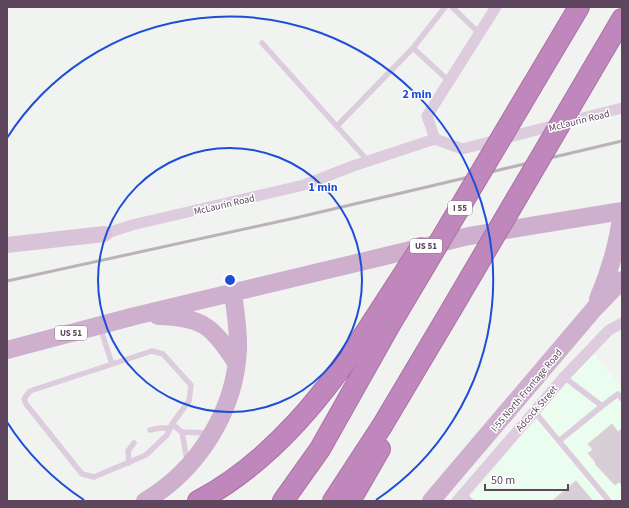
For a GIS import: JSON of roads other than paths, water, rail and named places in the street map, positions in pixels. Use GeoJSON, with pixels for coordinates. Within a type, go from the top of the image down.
{"type":"FeatureCollection","features":[{"type":"Feature","properties":{"kind":"highway"},"geometry":{"type":"LineString","coordinates":[[283,501],[320,449],[380,325],[430,233],[495,150],[579,7]]}},
{"type":"Feature","properties":{"kind":"highway"},"geometry":{"type":"LineString","coordinates":[[332,501],[382,426],[622,19]]}},
{"type":"Feature","properties":{"kind":"highway"},"geometry":{"type":"LineString","coordinates":[[350,501],[363,482],[396,420],[448,315]]}},
{"type":"Feature","properties":{"kind":"highway"},"geometry":{"type":"LineString","coordinates":[[198,501],[217,491],[256,463],[309,410],[352,353],[380,325]]}},
{"type":"Feature","properties":{"kind":"main road","name":"US 51"},"geometry":{"type":"LineString","coordinates":[[7,350],[135,316],[469,236],[622,211]]}},
{"type":"Feature","properties":{"kind":"main road"},"geometry":{"type":"LineString","coordinates":[[594,309],[611,269],[618,241],[622,211]]}},
{"type":"Feature","properties":{"kind":"main road","name":"I-55 North Frontage Road"},"geometry":{"type":"LineString","coordinates":[[431,501],[594,309],[622,280]]}},
{"type":"Feature","properties":{"kind":"main road"},"geometry":{"type":"LineString","coordinates":[[145,501],[157,494],[188,467],[212,434],[232,393],[238,350],[233,292]]}},
{"type":"Feature","properties":{"kind":"main road"},"geometry":{"type":"LineString","coordinates":[[135,316],[180,317],[206,325],[223,343],[236,363]]}},
{"type":"Feature","properties":{"kind":"street"},"geometry":{"type":"LineString","coordinates":[[435,139],[428,116],[496,7]]}},
{"type":"Feature","properties":{"kind":"street","name":"McLaurin Road"},"geometry":{"type":"LineString","coordinates":[[7,245],[104,234],[132,225],[291,189],[435,139],[462,149],[622,108]]}},
{"type":"Feature","properties":{"kind":"street","name":"Adcock Street"},"geometry":{"type":"LineString","coordinates":[[464,499],[534,411],[564,377],[609,330],[622,325]]}},
{"type":"Feature","properties":{"kind":"lane"},"geometry":{"type":"LineString","coordinates":[[336,126],[413,48],[445,7]]}},
{"type":"Feature","properties":{"kind":"lane"},"geometry":{"type":"LineString","coordinates":[[452,7],[479,32]]}},
{"type":"Feature","properties":{"kind":"lane"},"geometry":{"type":"LineString","coordinates":[[262,43],[368,161]]}},
{"type":"Feature","properties":{"kind":"lane"},"geometry":{"type":"LineString","coordinates":[[413,48],[449,81]]}},
{"type":"Feature","properties":{"kind":"lane"},"geometry":{"type":"LineString","coordinates":[[100,325],[112,364]]}},
{"type":"Feature","properties":{"kind":"lane"},"geometry":{"type":"LineString","coordinates":[[152,352],[164,354],[191,385],[188,402],[171,426],[167,435],[146,455],[94,477],[82,474],[26,404],[24,399],[30,391],[112,364],[152,352]]}},
{"type":"Feature","properties":{"kind":"lane"},"geometry":{"type":"LineString","coordinates":[[564,377],[602,406]]}},
{"type":"Feature","properties":{"kind":"lane"},"geometry":{"type":"LineString","coordinates":[[559,441],[618,394],[622,399]]}},
{"type":"Feature","properties":{"kind":"lane"},"geometry":{"type":"LineString","coordinates":[[534,411],[609,501]]}},
{"type":"Feature","properties":{"kind":"lane"},"geometry":{"type":"LineString","coordinates":[[150,430],[171,426],[182,432],[212,434]]}},
{"type":"Feature","properties":{"kind":"lane"},"geometry":{"type":"LineString","coordinates":[[182,432],[188,467]]}},
{"type":"Feature","properties":{"kind":"lane"},"geometry":{"type":"LineString","coordinates":[[129,463],[128,451],[134,444]]}},
{"type":"Feature","properties":{"kind":"railway"},"geometry":{"type":"LineString","coordinates":[[7,281],[295,218],[622,141]]}}]}
